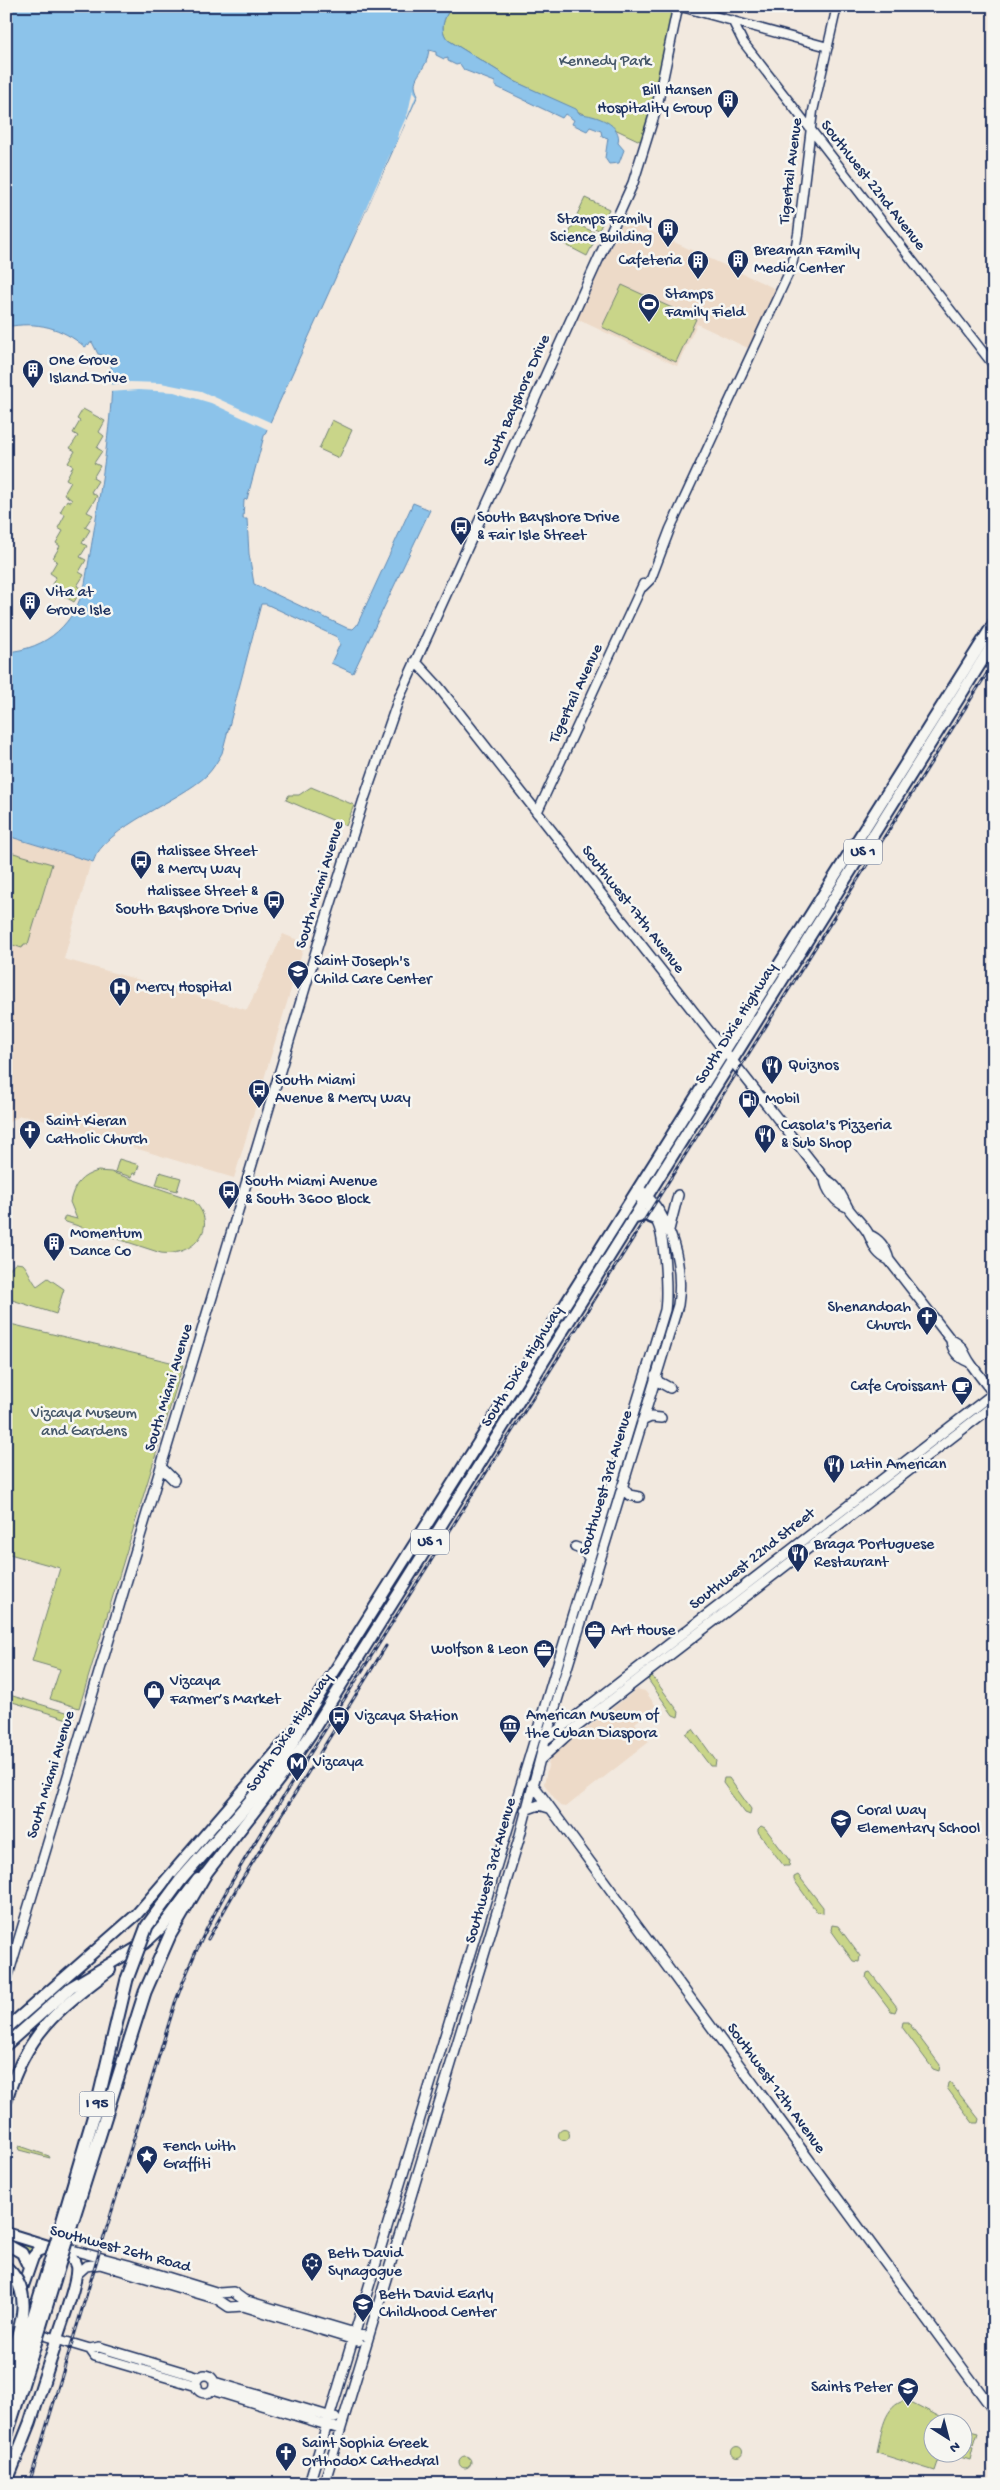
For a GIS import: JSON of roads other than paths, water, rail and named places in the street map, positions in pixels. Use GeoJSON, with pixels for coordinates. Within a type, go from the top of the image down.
{"type":"FeatureCollection","features":[{"type":"Feature","properties":{"kind":"highway","name":"I 95"},"geometry":{"type":"LineString","coordinates":[[65,2228],[127,1979],[147,1926],[180,1881],[274,1770],[299,1733],[305,1718]]}},
{"type":"Feature","properties":{"kind":"highway","name":"I 95"},"geometry":{"type":"LineString","coordinates":[[6,2408],[23,2351],[145,1992],[170,1936],[205,1875]]}},
{"type":"Feature","properties":{"kind":"highway"},"geometry":{"type":"LineString","coordinates":[[6,2268],[20,2285],[24,2305],[23,2351],[6,2373]]}},
{"type":"Feature","properties":{"kind":"highway"},"geometry":{"type":"LineString","coordinates":[[6,2483],[28,2430],[57,2339]]}},
{"type":"Feature","properties":{"kind":"highway","name":"I 95"},"geometry":{"type":"LineString","coordinates":[[6,2437],[23,2351]]}},
{"type":"Feature","properties":{"kind":"main road","name":"South Bayshore Drive"},"geometry":{"type":"LineString","coordinates":[[362,802],[389,724],[415,661],[634,183],[657,106],[678,6]]}},
{"type":"Feature","properties":{"kind":"main road","name":"South Dixie Highway"},"geometry":{"type":"LineString","coordinates":[[6,2045],[71,1988],[127,1956],[157,1932],[197,1880],[205,1875],[306,1741],[632,1220],[642,1195],[725,1052],[994,623]]}},
{"type":"Feature","properties":{"kind":"main road","name":"South Dixie Highway"},"geometry":{"type":"LineString","coordinates":[[6,2029],[10,2021],[136,1915],[293,1729],[305,1718],[642,1195],[732,1061],[994,642]]}},
{"type":"Feature","properties":{"kind":"main road","name":"Southwest 17th Avenue"},"geometry":{"type":"LineString","coordinates":[[415,661],[429,674],[732,1061],[825,1178],[831,1182],[846,1200],[847,1207],[869,1235],[876,1238],[887,1252],[889,1260],[951,1340],[958,1343],[967,1355],[969,1362],[994,1393]]}},
{"type":"Feature","properties":{"kind":"main road"},"geometry":{"type":"LineString","coordinates":[[907,761],[908,771],[911,775]]}},
{"type":"Feature","properties":{"kind":"main road","name":"South Miami Avenue"},"geometry":{"type":"LineString","coordinates":[[6,1982],[362,802]]}},
{"type":"Feature","properties":{"kind":"main road"},"geometry":{"type":"LineString","coordinates":[[642,1195],[656,1207],[669,1230]]}},
{"type":"Feature","properties":{"kind":"main road"},"geometry":{"type":"LineString","coordinates":[[642,1195],[657,1220]]}},
{"type":"Feature","properties":{"kind":"main road"},"geometry":{"type":"LineString","coordinates":[[669,1230],[678,1195]]}},
{"type":"Feature","properties":{"kind":"main road"},"geometry":{"type":"LineString","coordinates":[[656,1207],[664,1207],[670,1204]]}},
{"type":"Feature","properties":{"kind":"main road"},"geometry":{"type":"LineString","coordinates":[[632,1220],[645,1215],[657,1220]]}},
{"type":"Feature","properties":{"kind":"main road","name":"Southwest 3rd Avenue"},"geometry":{"type":"LineString","coordinates":[[309,2484],[526,1764],[590,1559],[643,1399],[665,1310],[665,1268],[662,1236],[657,1220]]}},
{"type":"Feature","properties":{"kind":"main road","name":"Southwest 3rd Avenue"},"geometry":{"type":"LineString","coordinates":[[324,2484],[511,1862],[545,1740],[642,1421],[643,1399],[655,1376],[678,1305],[680,1293],[678,1266],[669,1230]]}},
{"type":"Feature","properties":{"kind":"main road"},"geometry":{"type":"LineString","coordinates":[[655,1376],[659,1382],[670,1388]]}},
{"type":"Feature","properties":{"kind":"main road","name":"Southwest 22nd Street"},"geometry":{"type":"LineString","coordinates":[[540,1761],[551,1748],[643,1670],[994,1393]]}},
{"type":"Feature","properties":{"kind":"main road","name":"Southwest 22nd Street"},"geometry":{"type":"LineString","coordinates":[[531,1752],[572,1719],[643,1670],[994,1405]]}},
{"type":"Feature","properties":{"kind":"main road"},"geometry":{"type":"LineString","coordinates":[[642,1421],[651,1417],[661,1418]]}},
{"type":"Feature","properties":{"kind":"main road"},"geometry":{"type":"LineString","coordinates":[[162,1468],[174,1480]]}},
{"type":"Feature","properties":{"kind":"main road"},"geometry":{"type":"LineString","coordinates":[[622,1486],[629,1495],[639,1497]]}},
{"type":"Feature","properties":{"kind":"main road"},"geometry":{"type":"LineString","coordinates":[[575,1547],[583,1550],[590,1559]]}},
{"type":"Feature","properties":{"kind":"main road"},"geometry":{"type":"LineString","coordinates":[[556,1706],[561,1715],[572,1719]]}},
{"type":"Feature","properties":{"kind":"main road"},"geometry":{"type":"LineString","coordinates":[[526,1764],[532,1785]]}},
{"type":"Feature","properties":{"kind":"main road","name":"Southwest 12th Avenue"},"geometry":{"type":"LineString","coordinates":[[532,1785],[994,2411]]}},
{"type":"Feature","properties":{"kind":"main road"},"geometry":{"type":"LineString","coordinates":[[525,1810],[539,1806],[549,1808]]}},
{"type":"Feature","properties":{"kind":"main road"},"geometry":{"type":"LineString","coordinates":[[501,1846],[508,1854],[511,1862]]}},
{"type":"Feature","properties":{"kind":"main road"},"geometry":{"type":"LineString","coordinates":[[6,2101],[21,2059],[44,2026],[62,2008],[127,1956]]}},
{"type":"Feature","properties":{"kind":"main road","name":"Southwest 26th Road"},"geometry":{"type":"LineString","coordinates":[[6,2233],[61,2250],[72,2250],[225,2298]]}},
{"type":"Feature","properties":{"kind":"main road"},"geometry":{"type":"LineString","coordinates":[[6,2244],[22,2252],[29,2268]]}},
{"type":"Feature","properties":{"kind":"main road"},"geometry":{"type":"LineString","coordinates":[[49,2246],[36,2253],[7,2326],[90,2349],[99,2347],[200,2377],[208,2375],[213,2386]]}},
{"type":"Feature","properties":{"kind":"main road"},"geometry":{"type":"LineString","coordinates":[[57,2339],[76,2276],[73,2260],[61,2250]]}},
{"type":"Feature","properties":{"kind":"main road","name":"Southwest 26th Road"},"geometry":{"type":"LineString","coordinates":[[76,2276],[86,2266],[100,2264],[225,2298]]}},
{"type":"Feature","properties":{"kind":"main road"},"geometry":{"type":"LineString","coordinates":[[236,2301],[229,2307],[225,2298],[233,2292],[236,2301],[243,2306],[367,2340]]}},
{"type":"Feature","properties":{"kind":"main road"},"geometry":{"type":"LineString","coordinates":[[90,2349],[95,2356],[197,2386],[202,2392],[213,2386],[341,2425]]}},
{"type":"Feature","properties":{"kind":"main road"},"geometry":{"type":"LineString","coordinates":[[197,2386],[200,2377]]}},
{"type":"Feature","properties":{"kind":"street"},"geometry":{"type":"LineString","coordinates":[[678,6],[828,46]]}},
{"type":"Feature","properties":{"kind":"street","name":"Tigertail Avenue"},"geometry":{"type":"LineString","coordinates":[[537,813],[643,587],[651,579],[660,552],[790,270],[798,234],[813,111],[837,6]]}},
{"type":"Feature","properties":{"kind":"street","name":"Southwest 22nd Avenue"},"geometry":{"type":"LineString","coordinates":[[732,20],[743,42],[798,115],[994,366]]}},
{"type":"Feature","properties":{"kind":"street"},"geometry":{"type":"LineString","coordinates":[[798,115],[813,111]]}},
{"type":"Feature","properties":{"kind":"street"},"geometry":{"type":"LineString","coordinates":[[808,150],[823,146]]}},
{"type":"Feature","properties":{"kind":"water"},"geometry":{"type":"Polygon","coordinates":[[[6,6],[452,6],[445,18],[443,27],[448,40],[516,82],[576,109],[580,114],[593,116],[606,122],[616,131],[618,143],[624,150],[619,163],[609,164],[605,158],[608,138],[602,136],[601,131],[590,127],[587,131],[572,124],[574,120],[565,114],[562,118],[495,86],[495,82],[464,70],[460,64],[456,65],[448,61],[448,58],[444,59],[436,55],[436,52],[429,50],[426,63],[415,83],[418,95],[264,436],[247,499],[244,500],[243,519],[247,519],[249,554],[254,584],[347,628],[353,629],[357,625],[413,503],[430,510],[353,673],[331,663],[340,644],[337,637],[266,604],[261,604],[222,753],[215,764],[207,775],[195,784],[112,837],[100,849],[93,862],[11,837],[6,838],[6,652],[35,646],[58,632],[67,622],[80,598],[85,584],[104,465],[109,428],[112,370],[108,356],[98,354],[92,342],[85,347],[58,330],[38,325],[6,327],[6,6]]]}},
{"type":"Feature","properties":{"kind":"railway"},"geometry":{"type":"LineString","coordinates":[[29,2484],[175,2003],[196,1951],[220,1902],[276,1808],[994,662]]}},
{"type":"Feature","properties":{"kind":"railway"},"geometry":{"type":"LineString","coordinates":[[208,1939],[238,1886],[386,1646]]}},
{"type":"Feature","properties":{"kind":"place","name":"Bill Hansen Hospitality Group"},"geometry":{"type":"Point","coordinates":[728,119]}},
{"type":"Feature","properties":{"kind":"place","name":"Stamps Family Science Building"},"geometry":{"type":"Point","coordinates":[668,248]}},
{"type":"Feature","properties":{"kind":"place","name":"Breaman Family Media Center"},"geometry":{"type":"Point","coordinates":[738,279]}},
{"type":"Feature","properties":{"kind":"place","name":"Cafeteria"},"geometry":{"type":"Point","coordinates":[698,280]}},
{"type":"Feature","properties":{"kind":"place","name":"Stamps Family Field"},"geometry":{"type":"Point","coordinates":[649,323]}},
{"type":"Feature","properties":{"kind":"place","name":"One Grove Island Drive"},"geometry":{"type":"Point","coordinates":[33,389]}},
{"type":"Feature","properties":{"kind":"place","name":"South Bayshore Drive & Fair Isle Street"},"geometry":{"type":"Point","coordinates":[461,546]}},
{"type":"Feature","properties":{"kind":"place","name":"Vita at Grove Isle"},"geometry":{"type":"Point","coordinates":[30,621]}},
{"type":"Feature","properties":{"kind":"place","name":"Halissee Street & Mercy Way"},"geometry":{"type":"Point","coordinates":[141,880]}},
{"type":"Feature","properties":{"kind":"place","name":"Halissee Street & South Bayshore Drive"},"geometry":{"type":"Point","coordinates":[274,920]}},
{"type":"Feature","properties":{"kind":"place","name":"Saint Joseph's Child Care Center"},"geometry":{"type":"Point","coordinates":[298,990]}},
{"type":"Feature","properties":{"kind":"place","name":"Mercy Hospital"},"geometry":{"type":"Point","coordinates":[120,1007]}},
{"type":"Feature","properties":{"kind":"place","name":"Quiznos"},"geometry":{"type":"Point","coordinates":[772,1085]}},
{"type":"Feature","properties":{"kind":"place","name":"South Miami Avenue & Mercy Way"},"geometry":{"type":"Point","coordinates":[259,1109]}},
{"type":"Feature","properties":{"kind":"place","name":"Mobil"},"geometry":{"type":"Point","coordinates":[749,1119]}},
{"type":"Feature","properties":{"kind":"place","name":"Saint Kieran Catholic Church"},"geometry":{"type":"Point","coordinates":[30,1150]}},
{"type":"Feature","properties":{"kind":"place","name":"Casola's Pizzeria & Sub Shop"},"geometry":{"type":"Point","coordinates":[765,1154]}},
{"type":"Feature","properties":{"kind":"place","name":"South Miami Avenue & South 3600 Block"},"geometry":{"type":"Point","coordinates":[229,1210]}},
{"type":"Feature","properties":{"kind":"place","name":"Momentum Dance Co"},"geometry":{"type":"Point","coordinates":[54,1262]}},
{"type":"Feature","properties":{"kind":"place","name":"Shenandoah Church"},"geometry":{"type":"Point","coordinates":[927,1336]}},
{"type":"Feature","properties":{"kind":"place","name":"Cafe Croissant"},"geometry":{"type":"Point","coordinates":[962,1406]}},
{"type":"Feature","properties":{"kind":"place","name":"Latin American"},"geometry":{"type":"Point","coordinates":[834,1484]}},
{"type":"Feature","properties":{"kind":"place","name":"Braga Portuguese Restaurant"},"geometry":{"type":"Point","coordinates":[798,1573]}},
{"type":"Feature","properties":{"kind":"place","name":"Art House"},"geometry":{"type":"Point","coordinates":[595,1650]}},
{"type":"Feature","properties":{"kind":"place","name":"Wolfson & Leon"},"geometry":{"type":"Point","coordinates":[544,1669]}},
{"type":"Feature","properties":{"kind":"place","name":"Vizcaya Farmer’s Market"},"geometry":{"type":"Point","coordinates":[154,1710]}},
{"type":"Feature","properties":{"kind":"place","name":"Vizcaya Station"},"geometry":{"type":"Point","coordinates":[339,1736]}},
{"type":"Feature","properties":{"kind":"place","name":"American Museum of the Cuban Diaspora"},"geometry":{"type":"Point","coordinates":[510,1744]}},
{"type":"Feature","properties":{"kind":"place","name":"Vizcaya"},"geometry":{"type":"Point","coordinates":[297,1782]}},
{"type":"Feature","properties":{"kind":"place","name":"Coral Way Elementary School"},"geometry":{"type":"Point","coordinates":[841,1839]}},
{"type":"Feature","properties":{"kind":"place","name":"Fench with Graffiti"},"geometry":{"type":"Point","coordinates":[147,2175]}},
{"type":"Feature","properties":{"kind":"place","name":"Beth David Synagogue"},"geometry":{"type":"Point","coordinates":[312,2282]}},
{"type":"Feature","properties":{"kind":"place","name":"Beth David Early Childhood Center"},"geometry":{"type":"Point","coordinates":[363,2323]}},
{"type":"Feature","properties":{"kind":"place","name":"Saints Peter"},"geometry":{"type":"Point","coordinates":[908,2407]}},
{"type":"Feature","properties":{"kind":"place","name":"Saint Sophia Greek Orthodox Cathedral"},"geometry":{"type":"Point","coordinates":[286,2472]}},
{"type":"Feature","properties":{"kind":"park label","name":"Kennedy Park"},"geometry":{"type":"Point","coordinates":[605,62]}},
{"type":"Feature","properties":{"kind":"park label","name":"Vizcaya Museum and Gardens"},"geometry":{"type":"Point","coordinates":[84,1423]}}]}
